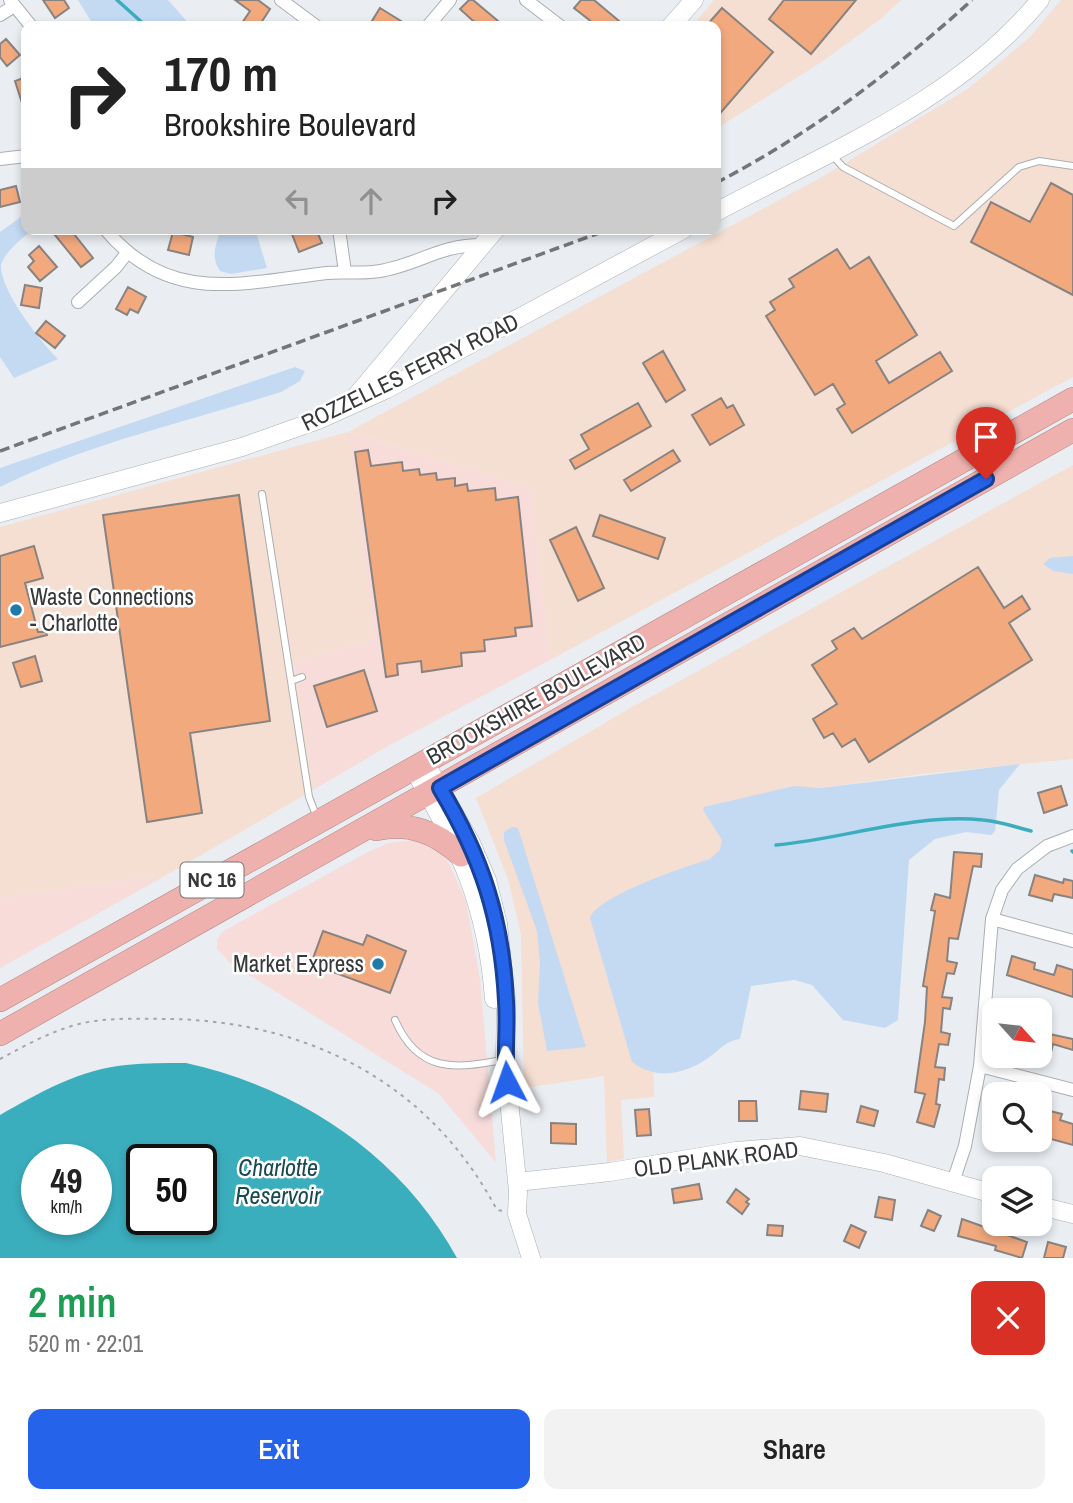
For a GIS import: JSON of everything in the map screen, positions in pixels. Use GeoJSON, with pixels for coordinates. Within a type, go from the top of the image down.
{"type":"FeatureCollection","features":[{"type":"Feature","properties":{"kind":"highway","name":"BROOKSHIRE BOULEVARD"},"geometry":{"type":"LineString","coordinates":[[0,1034],[434,791],[1014,448],[1073,399]]}},
{"type":"Feature","properties":{"kind":"highway","name":"BROOKSHIRE BOULEVARD"},"geometry":{"type":"LineString","coordinates":[[0,1000],[419,765],[1014,448],[1073,430]]}},
{"type":"Feature","properties":{"kind":"highway"},"geometry":{"type":"LineString","coordinates":[[359,833],[408,826],[442,839],[461,855]]}},
{"type":"Feature","properties":{"kind":"street"},"geometry":{"type":"LineString","coordinates":[[281,0],[309,21]]}},
{"type":"Feature","properties":{"kind":"street"},"geometry":{"type":"LineString","coordinates":[[432,21],[450,0]]}},
{"type":"Feature","properties":{"kind":"street"},"geometry":{"type":"LineString","coordinates":[[526,0],[553,21]]}},
{"type":"Feature","properties":{"kind":"street"},"geometry":{"type":"LineString","coordinates":[[675,21],[694,0]]}},
{"type":"Feature","properties":{"kind":"street"},"geometry":{"type":"LineString","coordinates":[[721,209],[926,98],[955,79],[1005,36],[1040,0]]}},
{"type":"Feature","properties":{"kind":"street"},"geometry":{"type":"LineString","coordinates":[[0,15],[12,3],[27,21]]}},
{"type":"Feature","properties":{"kind":"street"},"geometry":{"type":"LineString","coordinates":[[0,159],[21,157]]}},
{"type":"Feature","properties":{"kind":"street"},"geometry":{"type":"LineString","coordinates":[[110,235],[127,253],[167,274],[207,285],[229,286],[345,272],[388,270],[445,248],[482,245]]}},
{"type":"Feature","properties":{"kind":"street"},"geometry":{"type":"LineString","coordinates":[[341,235],[345,272]]}},
{"type":"Feature","properties":{"kind":"street"},"geometry":{"type":"LineString","coordinates":[[347,408],[491,235]]}},
{"type":"Feature","properties":{"kind":"street","name":"ROZZELLES FERRY ROAD"},"geometry":{"type":"LineString","coordinates":[[0,513],[242,447],[347,408],[673,235]]}},
{"type":"Feature","properties":{"kind":"street"},"geometry":{"type":"LineString","coordinates":[[78,302],[116,267],[127,253]]}},
{"type":"Feature","properties":{"kind":"street"},"geometry":{"type":"LineString","coordinates":[[419,765],[471,844],[487,880],[495,912],[506,999],[505,1054],[517,1214],[531,1258]]}},
{"type":"Feature","properties":{"kind":"street"},"geometry":{"type":"LineString","coordinates":[[434,791],[461,855],[484,926],[496,1022],[505,1054]]}},
{"type":"Feature","properties":{"kind":"street"},"geometry":{"type":"LineString","coordinates":[[953,1182],[965,1146],[980,1066],[992,919],[1003,890],[1017,869],[1047,846],[1073,836]]}},
{"type":"Feature","properties":{"kind":"street"},"geometry":{"type":"LineString","coordinates":[[992,919],[1073,940]]}},
{"type":"Feature","properties":{"kind":"street"},"geometry":{"type":"LineString","coordinates":[[980,1066],[1073,1090]]}},
{"type":"Feature","properties":{"kind":"street","name":"OLD PLANK ROAD"},"geometry":{"type":"LineString","coordinates":[[517,1186],[736,1152],[800,1146],[829,1150],[982,1190]]}},
{"type":"Feature","properties":{"kind":"street"},"geometry":{"type":"LineString","coordinates":[[517,1186],[538,1258]]}},
{"type":"Feature","properties":{"kind":"street"},"geometry":{"type":"LineString","coordinates":[[1052,1209],[1073,1214]]}},
{"type":"Feature","properties":{"kind":"lane"},"geometry":{"type":"LineString","coordinates":[[829,152],[843,167],[954,226],[1019,167],[1039,161],[1073,166]]}},
{"type":"Feature","properties":{"kind":"lane"},"geometry":{"type":"LineString","coordinates":[[262,494],[309,797],[318,821]]}},
{"type":"Feature","properties":{"kind":"lane"},"geometry":{"type":"LineString","coordinates":[[291,681],[302,677]]}},
{"type":"Feature","properties":{"kind":"lane"},"geometry":{"type":"LineString","coordinates":[[395,1020],[405,1038],[422,1056],[439,1065],[466,1067],[505,1054]]}},
{"type":"Feature","properties":{"kind":"path"},"geometry":{"type":"LineString","coordinates":[[0,1059],[58,1031],[108,1019],[199,1020],[236,1024],[288,1036],[343,1058],[384,1082],[420,1110],[471,1166],[497,1210],[503,1211]]}},
{"type":"Feature","properties":{"kind":"shaded area"},"geometry":{"type":"Polygon","coordinates":[[[78,0],[168,0],[187,21],[91,21],[78,0]]]}},
{"type":"Feature","properties":{"kind":"shaded area"},"geometry":{"type":"Polygon","coordinates":[[[714,0],[901,0],[882,18],[823,61],[721,126],[721,21],[696,21],[714,0]]]}},
{"type":"Feature","properties":{"kind":"shaded area"},"geometry":{"type":"Polygon","coordinates":[[[1061,0],[1073,0],[1073,377],[550,660],[531,488],[349,432],[374,638],[293,663],[315,789],[156,881],[153,876],[0,898],[0,527],[348,432],[714,235],[721,235],[721,231],[822,177],[969,88],[1030,37],[1061,0]]]}},
{"type":"Feature","properties":{"kind":"shaded area"},"geometry":{"type":"Polygon","coordinates":[[[21,217],[21,235],[26,235],[7,254],[1,265],[2,276],[14,302],[58,359],[14,378],[0,357],[0,232],[21,217]]]}},
{"type":"Feature","properties":{"kind":"shaded area"},"geometry":{"type":"Polygon","coordinates":[[[219,235],[257,235],[267,268],[231,274],[220,271],[215,255],[219,235]]]}},
{"type":"Feature","properties":{"kind":"shaded area"},"geometry":{"type":"Polygon","coordinates":[[[295,367],[305,371],[300,381],[281,392],[103,446],[0,487],[0,468],[295,367]]]}},
{"type":"Feature","properties":{"kind":"shaded area"},"geometry":{"type":"Polygon","coordinates":[[[348,432],[531,488],[550,660],[388,746],[315,789],[293,663],[374,638],[348,432]]]}},
{"type":"Feature","properties":{"kind":"shaded area"},"geometry":{"type":"Polygon","coordinates":[[[1073,465],[1073,759],[923,774],[790,792],[740,1039],[653,1049],[654,1097],[621,1100],[624,1159],[607,1162],[604,1076],[524,1088],[521,934],[508,879],[476,798],[634,706],[1073,465]]]}},
{"type":"Feature","properties":{"kind":"shaded area"},"geometry":{"type":"Polygon","coordinates":[[[1073,556],[1073,574],[1053,571],[1043,564],[1050,558],[1073,556]]]}},
{"type":"Feature","properties":{"kind":"shaded area"},"geometry":{"type":"Polygon","coordinates":[[[1020,764],[999,790],[995,831],[991,835],[966,832],[935,839],[909,860],[898,1020],[885,1028],[843,1020],[812,985],[794,980],[751,986],[740,1039],[726,1044],[699,1064],[670,1073],[650,1071],[632,1062],[590,918],[596,909],[608,900],[664,875],[710,859],[720,850],[722,840],[703,810],[704,807],[794,786],[820,788],[1020,764]]]}},
{"type":"Feature","properties":{"kind":"shaded area"},"geometry":{"type":"Polygon","coordinates":[[[512,827],[518,828],[586,1047],[547,1051],[538,1003],[540,964],[537,931],[504,840],[504,832],[512,827]]]}},
{"type":"Feature","properties":{"kind":"shaded area"},"geometry":{"type":"Polygon","coordinates":[[[414,840],[438,851],[447,859],[466,901],[480,979],[496,1163],[439,1094],[230,963],[217,949],[217,940],[222,932],[368,852],[388,843],[414,840]]]}},
{"type":"Feature","properties":{"kind":"shaded area"},"geometry":{"type":"Polygon","coordinates":[[[154,876],[156,881],[0,968],[0,898],[154,876]]]}},
{"type":"Feature","properties":{"kind":"water","name":"Charlotte Reservoir"},"geometry":{"type":"Polygon","coordinates":[[[148,1063],[186,1063],[228,1074],[307,1109],[343,1131],[407,1188],[434,1221],[457,1258],[0,1258],[0,1115],[60,1083],[92,1071],[148,1063]]]}},
{"type":"Feature","properties":{"kind":"building"},"geometry":{"type":"Polygon","coordinates":[[[43,0],[64,0],[69,8],[55,18],[43,0]]]}},
{"type":"Feature","properties":{"kind":"building"},"geometry":{"type":"Polygon","coordinates":[[[235,0],[258,0],[270,9],[262,21],[243,21],[250,11],[235,0]]]}},
{"type":"Feature","properties":{"kind":"building"},"geometry":{"type":"Polygon","coordinates":[[[469,0],[473,0],[498,21],[474,21],[460,9],[469,0]]]}},
{"type":"Feature","properties":{"kind":"building"},"geometry":{"type":"Polygon","coordinates":[[[581,0],[594,0],[619,21],[591,21],[574,8],[581,0]]]}},
{"type":"Feature","properties":{"kind":"building"},"geometry":{"type":"Polygon","coordinates":[[[784,0],[856,0],[811,54],[769,19],[784,0]]]}},
{"type":"Feature","properties":{"kind":"building"},"geometry":{"type":"Polygon","coordinates":[[[380,8],[401,21],[372,21],[380,8]]]}},
{"type":"Feature","properties":{"kind":"building"},"geometry":{"type":"Polygon","coordinates":[[[722,8],[773,52],[721,112],[721,21],[710,21],[722,8]]]}},
{"type":"Feature","properties":{"kind":"building"},"geometry":{"type":"Polygon","coordinates":[[[6,39],[20,55],[7,66],[0,57],[0,44],[6,39]]]}},
{"type":"Feature","properties":{"kind":"building"},"geometry":{"type":"Polygon","coordinates":[[[21,79],[21,100],[15,81],[21,79]]]}},
{"type":"Feature","properties":{"kind":"building"},"geometry":{"type":"Polygon","coordinates":[[[1051,183],[1073,195],[1073,295],[971,242],[991,202],[1030,222],[1051,183]]]}},
{"type":"Feature","properties":{"kind":"building"},"geometry":{"type":"Polygon","coordinates":[[[16,186],[20,202],[0,207],[0,190],[16,186]]]}},
{"type":"Feature","properties":{"kind":"building"},"geometry":{"type":"Polygon","coordinates":[[[55,235],[75,235],[93,258],[81,267],[55,235]]]}},
{"type":"Feature","properties":{"kind":"building"},"geometry":{"type":"Polygon","coordinates":[[[172,235],[193,237],[189,255],[168,250],[172,235]]]}},
{"type":"Feature","properties":{"kind":"building"},"geometry":{"type":"Polygon","coordinates":[[[292,235],[319,235],[322,243],[299,252],[292,235]]]}},
{"type":"Feature","properties":{"kind":"building"},"geometry":{"type":"Polygon","coordinates":[[[39,246],[57,267],[40,281],[28,267],[34,261],[29,255],[39,246]]]}},
{"type":"Feature","properties":{"kind":"building"},"geometry":{"type":"Polygon","coordinates":[[[837,249],[850,269],[869,257],[917,335],[876,361],[889,383],[940,352],[952,371],[852,433],[837,409],[845,404],[833,384],[815,395],[766,316],[775,310],[770,302],[794,287],[789,279],[837,249]]]}},
{"type":"Feature","properties":{"kind":"building"},"geometry":{"type":"Polygon","coordinates":[[[25,285],[42,288],[39,308],[21,305],[25,285]]]}},
{"type":"Feature","properties":{"kind":"building"},"geometry":{"type":"Polygon","coordinates":[[[128,287],[146,297],[138,313],[130,309],[127,315],[116,309],[128,287]]]}},
{"type":"Feature","properties":{"kind":"building"},"geometry":{"type":"Polygon","coordinates":[[[46,321],[65,336],[55,348],[36,333],[46,321]]]}},
{"type":"Feature","properties":{"kind":"building"},"geometry":{"type":"Polygon","coordinates":[[[663,351],[685,390],[666,402],[643,363],[663,351]]]}},
{"type":"Feature","properties":{"kind":"building"},"geometry":{"type":"Polygon","coordinates":[[[721,398],[727,408],[733,405],[744,425],[710,445],[692,415],[721,398]]]}},
{"type":"Feature","properties":{"kind":"building"},"geometry":{"type":"Polygon","coordinates":[[[638,403],[651,426],[575,469],[570,460],[589,449],[581,435],[638,403]]]}},
{"type":"Feature","properties":{"kind":"building"},"geometry":{"type":"Polygon","coordinates":[[[368,450],[371,466],[402,462],[403,471],[419,469],[420,475],[436,473],[437,480],[455,478],[455,486],[467,484],[468,491],[495,488],[496,500],[518,497],[532,626],[515,628],[516,636],[484,640],[485,651],[461,653],[462,666],[422,672],[421,661],[397,664],[398,675],[386,677],[355,452],[368,450]]]}},
{"type":"Feature","properties":{"kind":"building"},"geometry":{"type":"Polygon","coordinates":[[[673,450],[680,461],[631,491],[624,480],[673,450]]]}},
{"type":"Feature","properties":{"kind":"building"},"geometry":{"type":"Polygon","coordinates":[[[239,495],[270,721],[190,733],[202,813],[147,822],[103,515],[239,495]]]}},
{"type":"Feature","properties":{"kind":"building"},"geometry":{"type":"Polygon","coordinates":[[[600,515],[665,538],[658,559],[593,536],[600,515]]]}},
{"type":"Feature","properties":{"kind":"building"},"geometry":{"type":"Polygon","coordinates":[[[576,527],[604,588],[578,601],[550,540],[576,527]]]}},
{"type":"Feature","properties":{"kind":"building","name":"Waste Connections - Charlotte"},"geometry":{"type":"Polygon","coordinates":[[[34,546],[43,578],[25,583],[38,632],[46,632],[47,635],[0,647],[0,556],[34,546]]]}},
{"type":"Feature","properties":{"kind":"building"},"geometry":{"type":"Polygon","coordinates":[[[978,567],[1004,608],[1022,596],[1030,609],[1009,623],[1032,660],[869,762],[855,739],[842,747],[833,733],[824,738],[813,719],[837,704],[812,665],[837,649],[832,641],[854,628],[862,639],[978,567]]]}},
{"type":"Feature","properties":{"kind":"building"},"geometry":{"type":"Polygon","coordinates":[[[35,656],[42,681],[21,687],[13,663],[35,656]]]}},
{"type":"Feature","properties":{"kind":"building"},"geometry":{"type":"Polygon","coordinates":[[[364,670],[377,711],[327,727],[314,686],[364,670]]]}},
{"type":"Feature","properties":{"kind":"building"},"geometry":{"type":"Polygon","coordinates":[[[1061,786],[1067,805],[1044,813],[1038,793],[1061,786]]]}},
{"type":"Feature","properties":{"kind":"building"},"geometry":{"type":"Polygon","coordinates":[[[954,852],[982,854],[981,867],[973,866],[958,939],[949,938],[947,961],[957,963],[954,974],[947,973],[942,997],[952,998],[950,1009],[943,1008],[941,1032],[950,1034],[948,1045],[939,1044],[935,1067],[945,1068],[944,1080],[939,1079],[936,1104],[940,1105],[934,1127],[917,1122],[925,1094],[915,1092],[925,1022],[927,987],[923,986],[935,911],[931,910],[935,894],[950,898],[954,852]]]}},
{"type":"Feature","properties":{"kind":"building"},"geometry":{"type":"Polygon","coordinates":[[[1035,875],[1063,883],[1064,879],[1073,881],[1073,898],[1054,894],[1052,901],[1029,895],[1035,875]]]}},
{"type":"Feature","properties":{"kind":"building"},"geometry":{"type":"Polygon","coordinates":[[[323,931],[363,945],[367,935],[406,951],[390,993],[311,964],[323,931]]]}},
{"type":"Feature","properties":{"kind":"building"},"geometry":{"type":"Polygon","coordinates":[[[1012,956],[1035,963],[1034,969],[1054,975],[1057,965],[1073,970],[1073,997],[1007,975],[1012,956]]]}},
{"type":"Feature","properties":{"kind":"building"},"geometry":{"type":"Polygon","coordinates":[[[1052,1035],[1073,1039],[1073,1050],[1053,1044],[1052,1048],[1052,1035]]]}},
{"type":"Feature","properties":{"kind":"building"},"geometry":{"type":"Polygon","coordinates":[[[801,1091],[828,1094],[826,1112],[799,1109],[801,1091]]]}},
{"type":"Feature","properties":{"kind":"building"},"geometry":{"type":"Polygon","coordinates":[[[739,1101],[756,1101],[757,1121],[739,1121],[739,1101]]]}},
{"type":"Feature","properties":{"kind":"building"},"geometry":{"type":"Polygon","coordinates":[[[861,1106],[878,1111],[874,1126],[857,1122],[861,1106]]]}},
{"type":"Feature","properties":{"kind":"building"},"geometry":{"type":"Polygon","coordinates":[[[649,1109],[651,1135],[637,1136],[635,1110],[649,1109]]]}},
{"type":"Feature","properties":{"kind":"building"},"geometry":{"type":"Polygon","coordinates":[[[1052,1112],[1062,1114],[1060,1120],[1073,1124],[1073,1145],[1052,1139],[1052,1112]]]}},
{"type":"Feature","properties":{"kind":"building"},"geometry":{"type":"Polygon","coordinates":[[[551,1123],[576,1124],[576,1144],[551,1143],[551,1123]]]}},
{"type":"Feature","properties":{"kind":"building"},"geometry":{"type":"Polygon","coordinates":[[[699,1184],[702,1199],[674,1203],[672,1189],[699,1184]]]}},
{"type":"Feature","properties":{"kind":"building"},"geometry":{"type":"Polygon","coordinates":[[[736,1189],[749,1199],[746,1202],[749,1204],[742,1214],[727,1202],[736,1189]]]}},
{"type":"Feature","properties":{"kind":"building"},"geometry":{"type":"Polygon","coordinates":[[[879,1197],[895,1200],[892,1220],[875,1217],[879,1197]]]}},
{"type":"Feature","properties":{"kind":"building"},"geometry":{"type":"Polygon","coordinates":[[[928,1210],[941,1216],[934,1231],[921,1226],[928,1210]]]}},
{"type":"Feature","properties":{"kind":"building"},"geometry":{"type":"Polygon","coordinates":[[[962,1219],[982,1226],[982,1236],[1010,1236],[1027,1242],[1022,1258],[995,1250],[996,1246],[958,1236],[962,1219]]]}},
{"type":"Feature","properties":{"kind":"building"},"geometry":{"type":"Polygon","coordinates":[[[768,1225],[783,1226],[782,1236],[767,1235],[768,1225]]]}},
{"type":"Feature","properties":{"kind":"building"},"geometry":{"type":"Polygon","coordinates":[[[851,1225],[866,1232],[859,1248],[844,1241],[851,1225]]]}},
{"type":"Feature","properties":{"kind":"building"},"geometry":{"type":"Polygon","coordinates":[[[1048,1242],[1066,1247],[1063,1258],[1044,1258],[1048,1242]]]}},
{"type":"Feature","properties":{"kind":"waterway"},"geometry":{"type":"LineString","coordinates":[[117,0],[140,21]]}},
{"type":"Feature","properties":{"kind":"waterway"},"geometry":{"type":"LineString","coordinates":[[776,845],[932,820],[989,821],[1031,831]]}},
{"type":"Feature","properties":{"kind":"railway"},"geometry":{"type":"LineString","coordinates":[[721,180],[785,144],[850,100],[912,52],[972,0]]}},
{"type":"Feature","properties":{"kind":"railway"},"geometry":{"type":"LineString","coordinates":[[0,451],[594,235]]}},
{"type":"Feature","properties":{"kind":"place","name":"Waste Connections - Charlotte"},"geometry":{"type":"Point","coordinates":[16,610]}},
{"type":"Feature","properties":{"kind":"place","name":"Market Express"},"geometry":{"type":"Point","coordinates":[378,964]}},
{"type":"Feature","properties":{"kind":"route"},"geometry":{"type":"LineString","coordinates":[[507,1082],[504,1047],[506,999],[495,912],[487,880],[471,844],[440,788],[986,479]]}}]}
